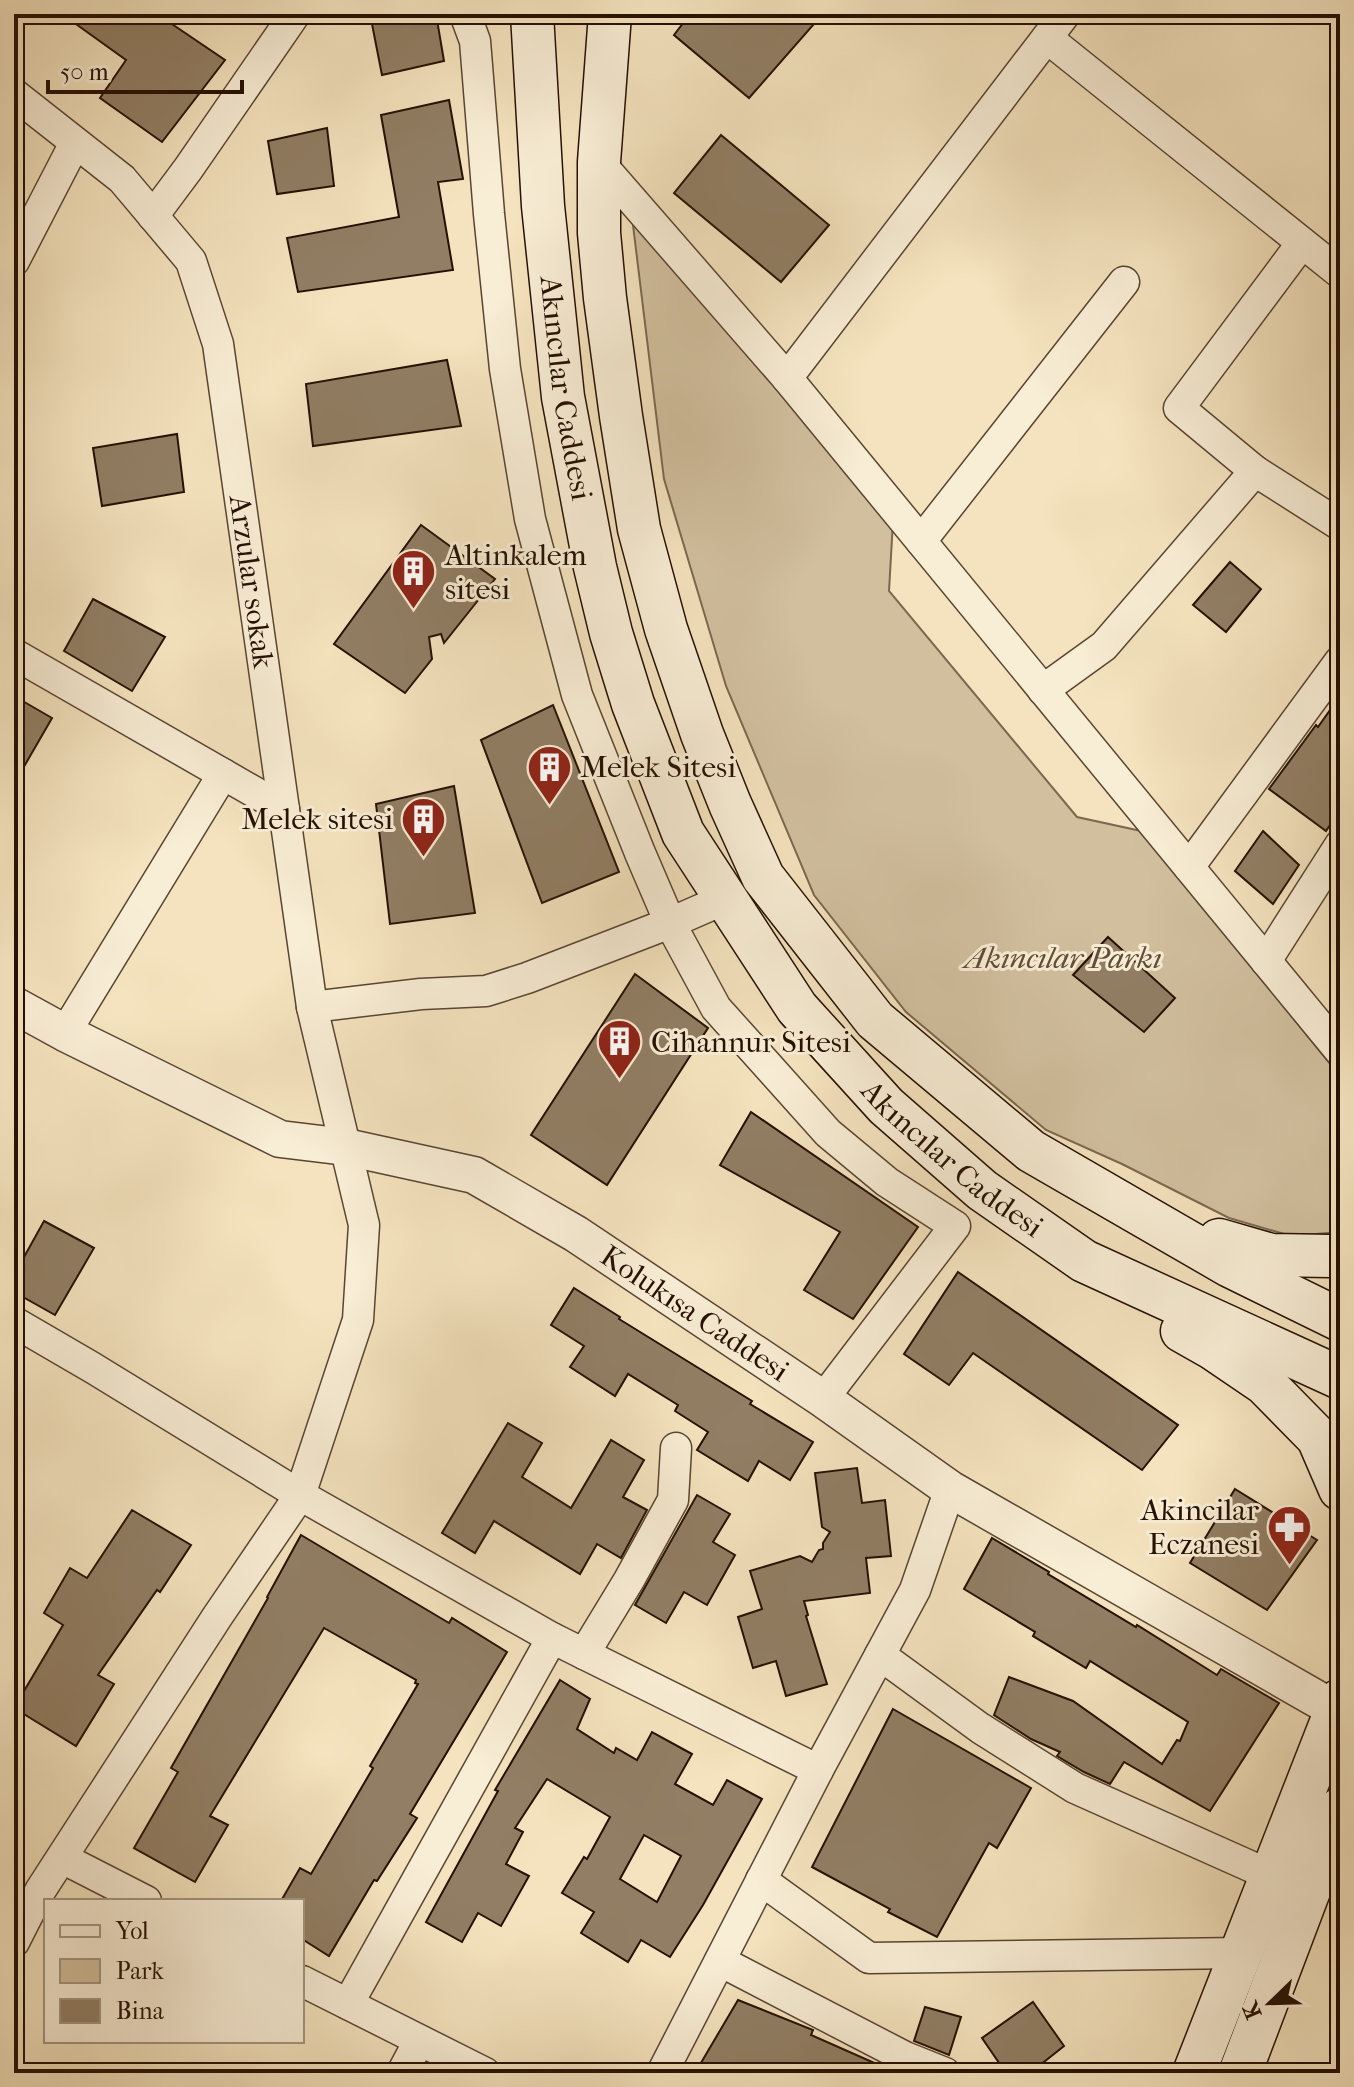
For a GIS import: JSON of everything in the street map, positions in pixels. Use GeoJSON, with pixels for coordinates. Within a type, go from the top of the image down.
{"type":"FeatureCollection","features":[{"type":"Feature","properties":{"kind":"main road","name":"Akıncılar Caddesi"},"geometry":{"type":"LineString","coordinates":[[532,14],[543,206],[563,397],[595,567],[619,661],[683,833],[797,1008],[886,1106],[982,1190],[1084,1261],[1340,1378]]}},
{"type":"Feature","properties":{"kind":"main road","name":"Akıncılar Caddesi"},"geometry":{"type":"LineString","coordinates":[[610,14],[599,162],[599,233],[605,298],[639,529],[666,629],[702,734],[763,877],[875,1020],[1031,1151],[1230,1266],[1340,1320]]}},
{"type":"Feature","properties":{"kind":"main road"},"geometry":{"type":"LineString","coordinates":[[1147,1220],[1271,1255],[1340,1254]]}},
{"type":"Feature","properties":{"kind":"main road"},"geometry":{"type":"LineString","coordinates":[[1084,1261],[1123,1296],[1212,1348],[1265,1384],[1318,1438],[1340,1489]]}},
{"type":"Feature","properties":{"kind":"main road"},"geometry":{"type":"LineString","coordinates":[[1194,2073],[1338,1705]]}},
{"type":"Feature","properties":{"kind":"main road"},"geometry":{"type":"LineString","coordinates":[[1240,2073],[1340,1809]]}},
{"type":"Feature","properties":{"kind":"street"},"geometry":{"type":"LineString","coordinates":[[465,14],[475,41],[505,369],[530,519],[577,695],[640,853],[670,923],[716,1008],[828,1133],[887,1182],[955,1226],[823,1399]]}},
{"type":"Feature","properties":{"kind":"street"},"geometry":{"type":"LineString","coordinates":[[153,216],[188,169],[283,19]]}},
{"type":"Feature","properties":{"kind":"street"},"geometry":{"type":"LineString","coordinates":[[787,378],[1056,26],[1340,273]]}},
{"type":"Feature","properties":{"kind":"street","name":"Arzular sokak"},"geometry":{"type":"LineString","coordinates":[[14,94],[122,179],[191,261],[218,344],[312,1007],[364,1225],[358,1320],[300,1495],[217,1617],[62,1858],[27,1886],[14,1942]]}},
{"type":"Feature","properties":{"kind":"street"},"geometry":{"type":"LineString","coordinates":[[14,261],[75,143]]}},
{"type":"Feature","properties":{"kind":"street"},"geometry":{"type":"LineString","coordinates":[[599,162],[787,378],[1340,1051]]}},
{"type":"Feature","properties":{"kind":"street"},"geometry":{"type":"LineString","coordinates":[[1302,243],[1179,408],[1255,471],[1340,525]]}},
{"type":"Feature","properties":{"kind":"street"},"geometry":{"type":"LineString","coordinates":[[921,541],[1124,282]]}},
{"type":"Feature","properties":{"kind":"street"},"geometry":{"type":"LineString","coordinates":[[1043,690],[1104,646],[1255,471]]}},
{"type":"Feature","properties":{"kind":"street"},"geometry":{"type":"LineString","coordinates":[[14,654],[284,809]]}},
{"type":"Feature","properties":{"kind":"street"},"geometry":{"type":"LineString","coordinates":[[1189,867],[1340,661]]}},
{"type":"Feature","properties":{"kind":"street"},"geometry":{"type":"LineString","coordinates":[[65,1033],[223,774]]}},
{"type":"Feature","properties":{"kind":"street"},"geometry":{"type":"LineString","coordinates":[[1266,961],[1340,845]]}},
{"type":"Feature","properties":{"kind":"street"},"geometry":{"type":"LineString","coordinates":[[312,1007],[421,994],[486,991],[670,923],[725,899]]}},
{"type":"Feature","properties":{"kind":"street","name":"Kolukısa Caddesi"},"geometry":{"type":"LineString","coordinates":[[14,1005],[280,1139],[346,1147],[474,1175],[576,1234],[823,1399],[950,1489],[1338,1705]]}},
{"type":"Feature","properties":{"kind":"street"},"geometry":{"type":"LineString","coordinates":[[14,1322],[300,1495],[552,1638],[818,1770]]}},
{"type":"Feature","properties":{"kind":"street"},"geometry":{"type":"LineString","coordinates":[[584,1654],[673,1500],[676,1448]]}},
{"type":"Feature","properties":{"kind":"street"},"geometry":{"type":"LineString","coordinates":[[662,2073],[818,1770],[915,1590],[950,1489]]}},
{"type":"Feature","properties":{"kind":"street"},"geometry":{"type":"LineString","coordinates":[[348,2004],[552,1638]]}},
{"type":"Feature","properties":{"kind":"street"},"geometry":{"type":"LineString","coordinates":[[880,1655],[980,1728],[1075,1788],[1272,1876]]}},
{"type":"Feature","properties":{"kind":"street"},"geometry":{"type":"LineString","coordinates":[[62,1858],[142,1899]]}},
{"type":"Feature","properties":{"kind":"street"},"geometry":{"type":"LineString","coordinates":[[761,1880],[869,1958],[1241,1953]]}},
{"type":"Feature","properties":{"kind":"street"},"geometry":{"type":"LineString","coordinates":[[720,1961],[905,2057],[945,2073]]}},
{"type":"Feature","properties":{"kind":"street"},"geometry":{"type":"LineString","coordinates":[[304,1982],[485,2073]]}},
{"type":"Feature","properties":{"kind":"street"},"geometry":{"type":"LineString","coordinates":[[402,2073],[419,2041]]}},
{"type":"Feature","properties":{"kind":"green space","name":"Akıncılar Parkı"},"geometry":{"type":"Polygon","coordinates":[[[634,218],[893,521],[889,591],[1077,817],[1141,831],[1340,1076],[1340,1232],[1291,1236],[1229,1218],[1046,1130],[906,1012],[814,895],[726,686],[664,479],[634,218]]]}},
{"type":"Feature","properties":{"kind":"building"},"geometry":{"type":"Polygon","coordinates":[[[62,14],[157,14],[225,60],[162,142],[100,98],[126,60],[62,14]]]}},
{"type":"Feature","properties":{"kind":"building"},"geometry":{"type":"Polygon","coordinates":[[[370,14],[436,14],[444,61],[382,75],[370,14]]]}},
{"type":"Feature","properties":{"kind":"building"},"geometry":{"type":"Polygon","coordinates":[[[690,14],[800,14],[814,24],[749,98],[674,35],[690,14]]]}},
{"type":"Feature","properties":{"kind":"building"},"geometry":{"type":"Polygon","coordinates":[[[449,100],[463,179],[438,182],[453,270],[298,292],[287,238],[399,217],[381,115],[449,100]]]}},
{"type":"Feature","properties":{"kind":"building"},"geometry":{"type":"Polygon","coordinates":[[[327,128],[334,186],[277,194],[268,141],[327,128]]]}},
{"type":"Feature","properties":{"kind":"building"},"geometry":{"type":"Polygon","coordinates":[[[721,135],[829,225],[781,282],[674,193],[721,135]]]}},
{"type":"Feature","properties":{"kind":"building"},"geometry":{"type":"Polygon","coordinates":[[[447,360],[461,426],[313,446],[306,384],[447,360]]]}},
{"type":"Feature","properties":{"kind":"building"},"geometry":{"type":"Polygon","coordinates":[[[177,434],[184,492],[102,506],[93,448],[177,434]]]}},
{"type":"Feature","properties":{"kind":"building","name":"Altinkalem sitesi"},"geometry":{"type":"Polygon","coordinates":[[[421,525],[495,579],[444,643],[441,634],[429,637],[432,659],[405,693],[334,644],[421,525]]]}},
{"type":"Feature","properties":{"kind":"building"},"geometry":{"type":"Polygon","coordinates":[[[1230,562],[1261,589],[1226,632],[1193,605],[1230,562]]]}},
{"type":"Feature","properties":{"kind":"building"},"geometry":{"type":"Polygon","coordinates":[[[93,599],[165,637],[132,691],[64,651],[93,599]]]}},
{"type":"Feature","properties":{"kind":"building"},"geometry":{"type":"Polygon","coordinates":[[[14,696],[52,718],[14,784],[14,696]]]}},
{"type":"Feature","properties":{"kind":"building"},"geometry":{"type":"Polygon","coordinates":[[[1340,696],[1340,810],[1326,831],[1269,789],[1340,696]]]}},
{"type":"Feature","properties":{"kind":"building","name":"Melek Sitesi"},"geometry":{"type":"Polygon","coordinates":[[[553,705],[619,872],[542,903],[481,740],[553,705]]]}},
{"type":"Feature","properties":{"kind":"building","name":"Melek sitesi"},"geometry":{"type":"Polygon","coordinates":[[[454,786],[475,913],[390,924],[376,804],[454,786]]]}},
{"type":"Feature","properties":{"kind":"building"},"geometry":{"type":"Polygon","coordinates":[[[1263,831],[1299,865],[1273,904],[1235,871],[1263,831]]]}},
{"type":"Feature","properties":{"kind":"building"},"geometry":{"type":"Polygon","coordinates":[[[1108,937],[1175,998],[1144,1032],[1073,975],[1108,937]]]}},
{"type":"Feature","properties":{"kind":"building","name":"Cihannur Sitesi"},"geometry":{"type":"Polygon","coordinates":[[[635,974],[708,1028],[607,1185],[531,1135],[635,974]]]}},
{"type":"Feature","properties":{"kind":"building"},"geometry":{"type":"Polygon","coordinates":[[[751,1112],[918,1227],[853,1319],[804,1290],[840,1232],[720,1165],[751,1112]]]}},
{"type":"Feature","properties":{"kind":"building"},"geometry":{"type":"Polygon","coordinates":[[[44,1221],[94,1248],[55,1315],[14,1292],[14,1275],[44,1221]]]}},
{"type":"Feature","properties":{"kind":"building"},"geometry":{"type":"Polygon","coordinates":[[[958,1272],[1178,1425],[1142,1470],[973,1353],[949,1385],[904,1354],[958,1272]]]}},
{"type":"Feature","properties":{"kind":"building"},"geometry":{"type":"Polygon","coordinates":[[[574,1288],[813,1442],[790,1480],[759,1461],[748,1481],[697,1450],[708,1432],[675,1411],[678,1405],[628,1374],[615,1396],[570,1367],[584,1346],[551,1325],[574,1288]]]}},
{"type":"Feature","properties":{"kind":"building"},"geometry":{"type":"Polygon","coordinates":[[[508,1423],[542,1443],[522,1477],[571,1508],[611,1440],[644,1460],[623,1497],[647,1510],[621,1558],[597,1544],[580,1574],[494,1521],[475,1553],[442,1533],[508,1423]]]}},
{"type":"Feature","properties":{"kind":"building"},"geometry":{"type":"Polygon","coordinates":[[[857,1468],[862,1503],[885,1500],[891,1556],[866,1558],[870,1593],[804,1601],[827,1684],[786,1696],[776,1661],[753,1668],[738,1617],[762,1609],[750,1571],[800,1556],[812,1562],[819,1550],[823,1549],[830,1532],[822,1527],[815,1473],[857,1468]]]}},
{"type":"Feature","properties":{"kind":"building"},"geometry":{"type":"Polygon","coordinates":[[[1235,1489],[1317,1540],[1267,1610],[1190,1563],[1235,1489]]]}},
{"type":"Feature","properties":{"kind":"building"},"geometry":{"type":"Polygon","coordinates":[[[697,1495],[730,1514],[713,1542],[735,1555],[707,1605],[684,1592],[666,1623],[635,1605],[697,1495]]]}},
{"type":"Feature","properties":{"kind":"building"},"geometry":{"type":"Polygon","coordinates":[[[132,1510],[191,1545],[98,1675],[114,1684],[76,1746],[14,1708],[63,1625],[44,1613],[70,1568],[87,1578],[132,1510]]]}},
{"type":"Feature","properties":{"kind":"building"},"geometry":{"type":"Polygon","coordinates":[[[301,1535],[449,1623],[452,1618],[507,1652],[410,1814],[417,1818],[377,1881],[374,1880],[329,1956],[304,1940],[304,1899],[282,1899],[300,1868],[311,1874],[418,1684],[416,1680],[324,1628],[210,1816],[228,1825],[195,1882],[134,1848],[178,1772],[171,1768],[301,1535]]]}},
{"type":"Feature","properties":{"kind":"building"},"geometry":{"type":"Polygon","coordinates":[[[992,1538],[1217,1675],[1221,1669],[1279,1703],[1210,1811],[1124,1762],[1110,1784],[1057,1756],[1060,1752],[1031,1739],[994,1715],[1009,1677],[1073,1701],[1162,1764],[1177,1740],[1180,1741],[1188,1722],[1090,1661],[1086,1668],[1033,1636],[1035,1632],[964,1589],[992,1538]]]}},
{"type":"Feature","properties":{"kind":"building"},"geometry":{"type":"Polygon","coordinates":[[[560,1680],[590,1699],[577,1729],[614,1753],[616,1748],[637,1760],[652,1732],[692,1754],[675,1784],[713,1805],[727,1780],[762,1799],[670,1957],[641,1940],[628,1962],[581,1933],[594,1912],[562,1893],[584,1857],[587,1859],[610,1817],[547,1779],[515,1828],[523,1832],[506,1864],[529,1876],[501,1926],[478,1913],[462,1942],[426,1922],[498,1791],[495,1790],[560,1680]],[[644,1835],[620,1879],[657,1902],[681,1856],[644,1835]]]}},
{"type":"Feature","properties":{"kind":"building"},"geometry":{"type":"Polygon","coordinates":[[[893,1709],[1031,1788],[997,1848],[989,1843],[937,1937],[812,1867],[893,1709]]]}},
{"type":"Feature","properties":{"kind":"building"},"geometry":{"type":"Polygon","coordinates":[[[738,2000],[813,2030],[811,2035],[897,2073],[695,2073],[738,2000]]]}},
{"type":"Feature","properties":{"kind":"building"},"geometry":{"type":"Polygon","coordinates":[[[1033,2002],[1064,2046],[1030,2073],[1006,2073],[982,2038],[1033,2002]]]}},
{"type":"Feature","properties":{"kind":"building"},"geometry":{"type":"Polygon","coordinates":[[[925,2007],[961,2017],[949,2055],[914,2041],[925,2007]]]}},
{"type":"Feature","properties":{"kind":"place","name":"Altinkalem sitesi"},"geometry":{"type":"Point","coordinates":[414,611]}},
{"type":"Feature","properties":{"kind":"place","name":"Melek Sitesi"},"geometry":{"type":"Point","coordinates":[549,806]}},
{"type":"Feature","properties":{"kind":"place","name":"Melek sitesi"},"geometry":{"type":"Point","coordinates":[424,858]}},
{"type":"Feature","properties":{"kind":"place","name":"Cihannur Sitesi"},"geometry":{"type":"Point","coordinates":[620,1081]}},
{"type":"Feature","properties":{"kind":"place","name":"Akincilar Eczanesi"},"geometry":{"type":"Point","coordinates":[1290,1566]}}]}
